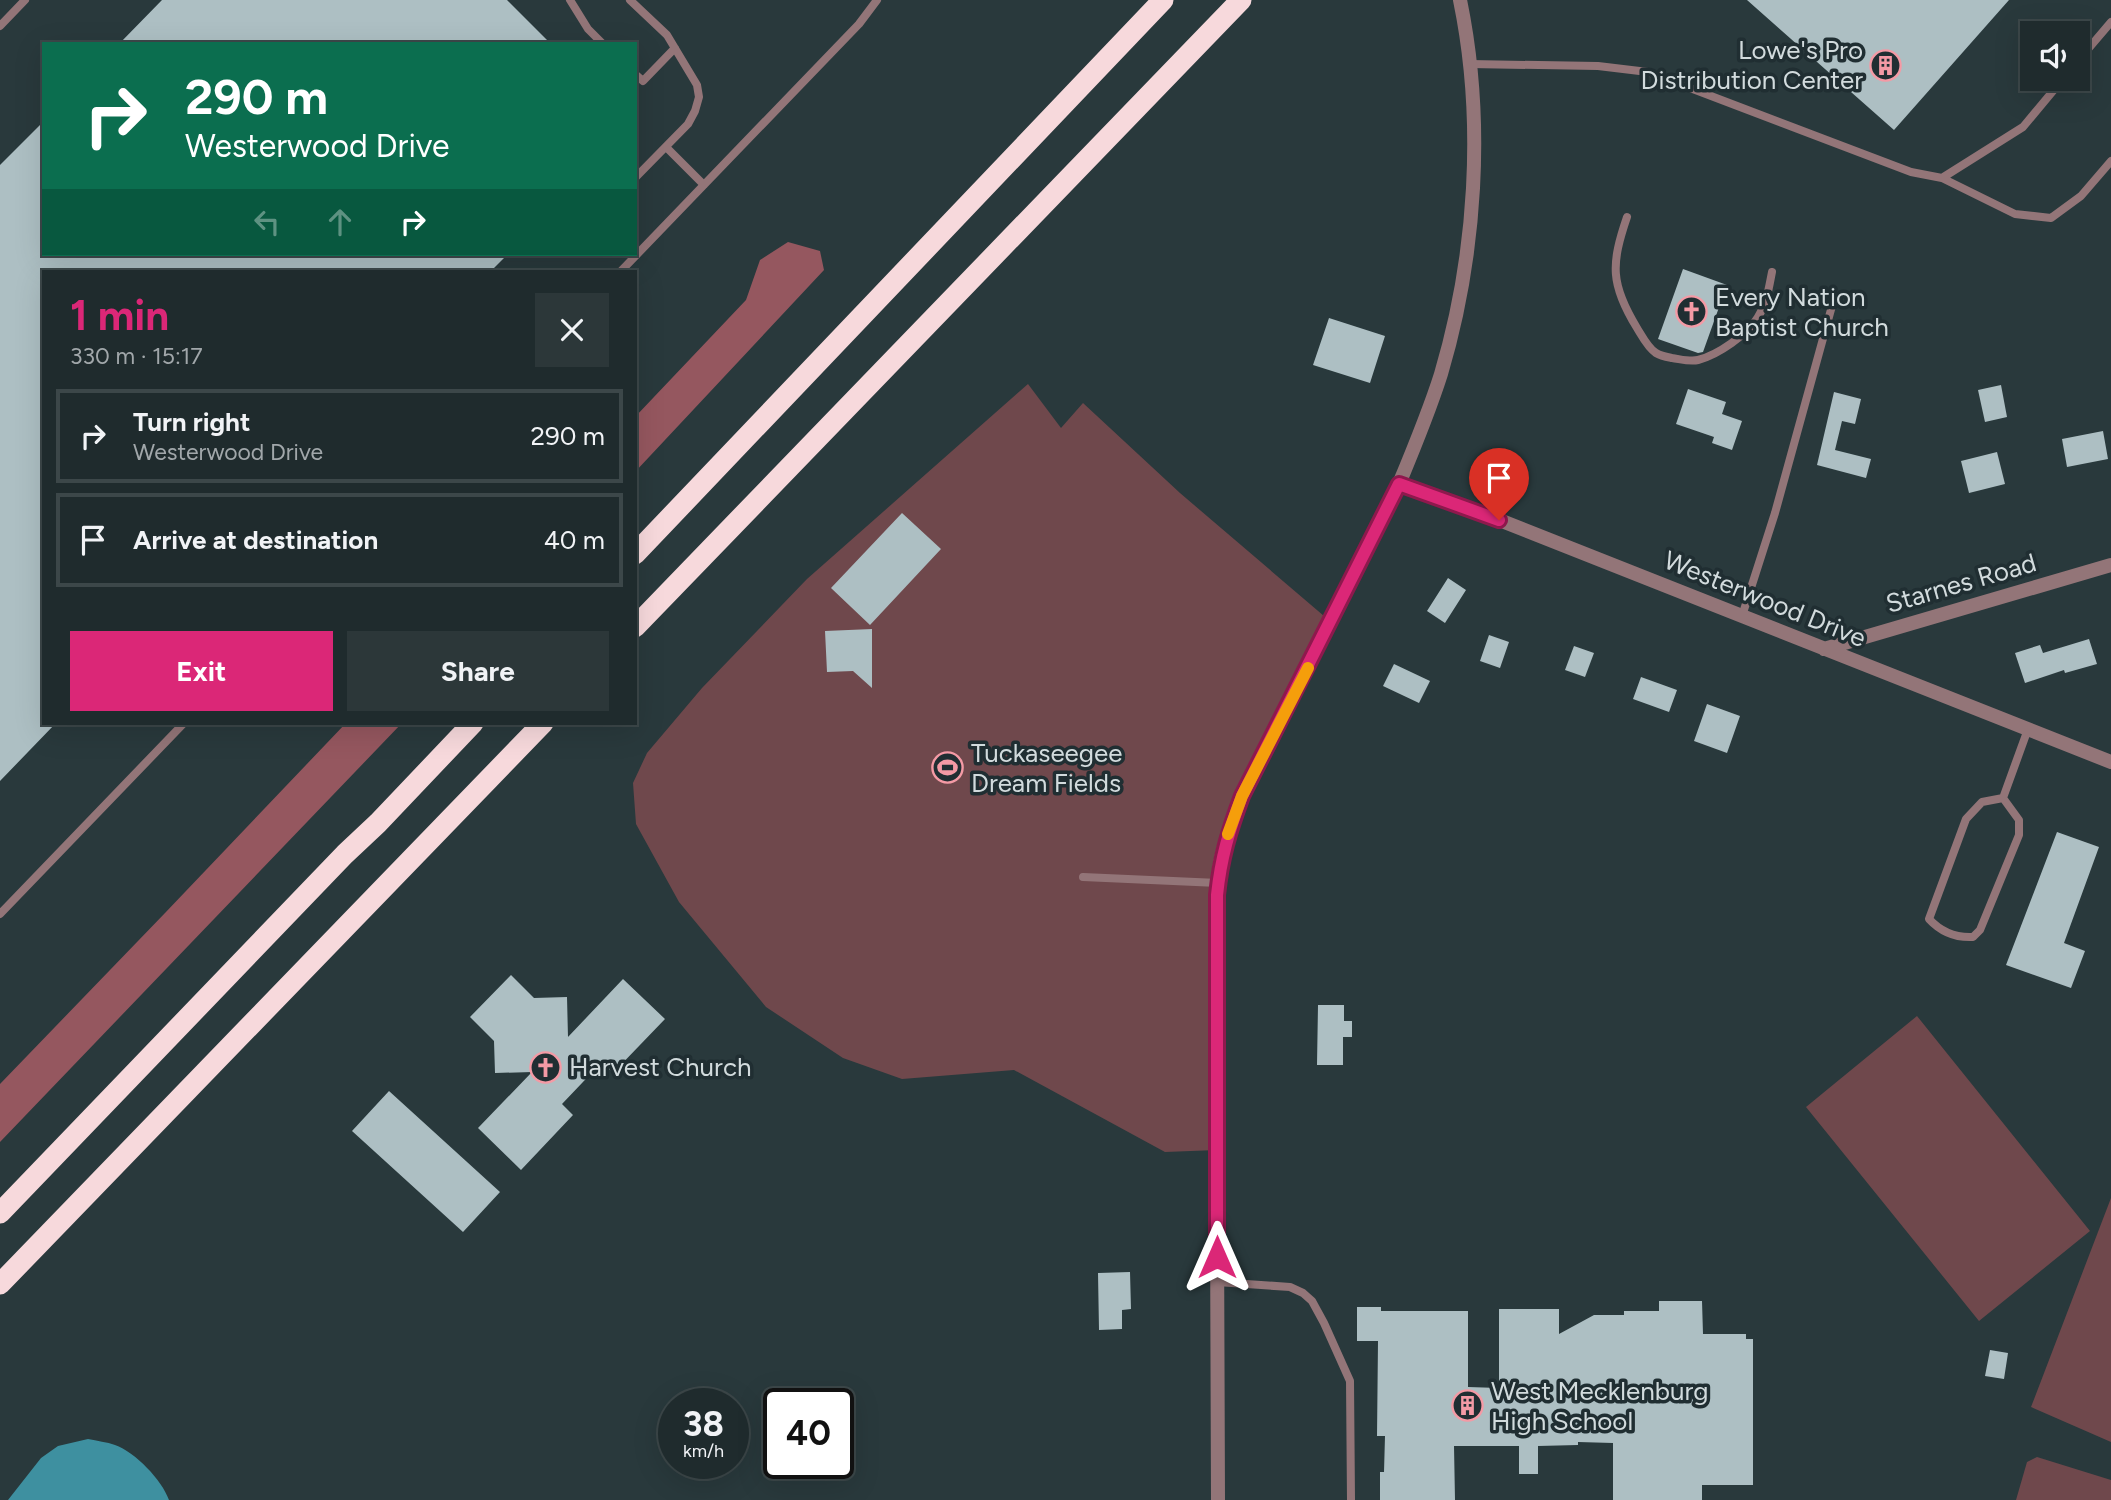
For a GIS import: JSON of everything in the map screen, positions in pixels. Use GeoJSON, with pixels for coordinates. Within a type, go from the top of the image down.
{"type":"FeatureCollection","features":[{"type":"Feature","properties":{"kind":"highway"},"geometry":{"type":"LineString","coordinates":[[637,552],[1163,0]]}},
{"type":"Feature","properties":{"kind":"highway"},"geometry":{"type":"LineString","coordinates":[[637,625],[1241,0]]}},
{"type":"Feature","properties":{"kind":"highway"},"geometry":{"type":"LineString","coordinates":[[0,1213],[470,725]]}},
{"type":"Feature","properties":{"kind":"highway"},"geometry":{"type":"LineString","coordinates":[[0,1284],[541,725]]}},
{"type":"Feature","properties":{"kind":"street"},"geometry":{"type":"LineString","coordinates":[[1218,1500],[1216,947],[1220,863],[1242,796],[1399,484],[1440,376],[1462,285],[1475,159],[1469,64],[1460,0]]}},
{"type":"Feature","properties":{"kind":"street","name":"Westerwood Drive"},"geometry":{"type":"LineString","coordinates":[[1399,484],[1474,510],[2111,762]]}},
{"type":"Feature","properties":{"kind":"street","name":"Starnes Road"},"geometry":{"type":"LineString","coordinates":[[1824,649],[2111,565]]}},
{"type":"Feature","properties":{"kind":"lane"},"geometry":{"type":"LineString","coordinates":[[0,26],[25,0]]}},
{"type":"Feature","properties":{"kind":"lane"},"geometry":{"type":"LineString","coordinates":[[570,0],[588,29],[601,42]]}},
{"type":"Feature","properties":{"kind":"lane"},"geometry":{"type":"LineString","coordinates":[[630,0],[667,35],[697,85],[699,97],[688,124],[637,176]]}},
{"type":"Feature","properties":{"kind":"lane"},"geometry":{"type":"LineString","coordinates":[[637,254],[859,24],[877,0]]}},
{"type":"Feature","properties":{"kind":"lane"},"geometry":{"type":"LineString","coordinates":[[2090,47],[2111,22]]}},
{"type":"Feature","properties":{"kind":"lane"},"geometry":{"type":"LineString","coordinates":[[637,76],[643,81],[675,48]]}},
{"type":"Feature","properties":{"kind":"lane"},"geometry":{"type":"LineString","coordinates":[[1469,64],[1598,66],[1648,72],[1911,172],[1941,178],[2015,214],[2051,218],[2081,196],[2111,161]]}},
{"type":"Feature","properties":{"kind":"lane"},"geometry":{"type":"LineString","coordinates":[[1941,178],[2023,127],[2053,91]]}},
{"type":"Feature","properties":{"kind":"lane"},"geometry":{"type":"LineString","coordinates":[[666,147],[704,185]]}},
{"type":"Feature","properties":{"kind":"lane"},"geometry":{"type":"LineString","coordinates":[[1627,217],[1616,253],[1616,285],[1647,344],[1662,356],[1696,361],[1719,352],[1753,326],[1766,302],[1772,272]]}},
{"type":"Feature","properties":{"kind":"lane"},"geometry":{"type":"LineString","coordinates":[[637,242],[643,248]]}},
{"type":"Feature","properties":{"kind":"lane"},"geometry":{"type":"LineString","coordinates":[[622,270],[635,256]]}},
{"type":"Feature","properties":{"kind":"lane"},"geometry":{"type":"LineString","coordinates":[[1741,616],[1775,513],[1835,295]]}},
{"type":"Feature","properties":{"kind":"lane"},"geometry":{"type":"LineString","coordinates":[[0,914],[182,725]]}},
{"type":"Feature","properties":{"kind":"lane"},"geometry":{"type":"LineString","coordinates":[[2003,798],[2028,729]]}},
{"type":"Feature","properties":{"kind":"lane"},"geometry":{"type":"LineString","coordinates":[[2003,798],[2019,820],[2020,835],[1980,930],[1973,937],[1949,934],[1928,919],[1966,818],[1982,802],[2003,798]]}},
{"type":"Feature","properties":{"kind":"lane"},"geometry":{"type":"LineString","coordinates":[[1083,877],[1218,883]]}},
{"type":"Feature","properties":{"kind":"lane"},"geometry":{"type":"LineString","coordinates":[[1217,1282],[1290,1287],[1312,1301],[1350,1381],[1352,1500]]}},
{"type":"Feature","properties":{"kind":"shaded area"},"geometry":{"type":"Polygon","coordinates":[[[788,242],[820,251],[824,270],[637,470],[637,415],[746,300],[760,260],[788,242]]]}},
{"type":"Feature","properties":{"kind":"shaded area","name":"Tuckaseegee Dream Fields"},"geometry":{"type":"Polygon","coordinates":[[[1028,384],[1061,428],[1083,403],[1180,493],[1331,622],[1243,796],[1220,863],[1217,1150],[1165,1152],[1014,1070],[902,1079],[843,1058],[766,1007],[679,902],[636,824],[633,783],[647,753],[702,688],[807,579],[1028,384]]]}},
{"type":"Feature","properties":{"kind":"shaded area"},"geometry":{"type":"Polygon","coordinates":[[[344,725],[400,725],[0,1142],[0,1084],[344,725]]]}},
{"type":"Feature","properties":{"kind":"shaded area"},"geometry":{"type":"Polygon","coordinates":[[[1917,1016],[2090,1231],[1979,1321],[1806,1107],[1917,1016]]]}},
{"type":"Feature","properties":{"kind":"shaded area"},"geometry":{"type":"Polygon","coordinates":[[[2111,1198],[2111,1442],[2031,1407],[2111,1198]]]}},
{"type":"Feature","properties":{"kind":"shaded area"},"geometry":{"type":"Polygon","coordinates":[[[2037,1457],[2111,1480],[2111,1500],[2016,1500],[2027,1462],[2037,1457]]]}},
{"type":"Feature","properties":{"kind":"water"},"geometry":{"type":"Polygon","coordinates":[[[88,1439],[115,1445],[139,1460],[154,1476],[169,1500],[8,1500],[41,1458],[58,1446],[88,1439]]]}},
{"type":"Feature","properties":{"kind":"building"},"geometry":{"type":"Polygon","coordinates":[[[162,0],[507,0],[549,42],[121,42],[162,0]]]}},
{"type":"Feature","properties":{"kind":"building","name":"Lowe's Pro Distribution Center"},"geometry":{"type":"Polygon","coordinates":[[[1747,0],[2009,0],[1894,130],[1747,0]]]}},
{"type":"Feature","properties":{"kind":"building"},"geometry":{"type":"Polygon","coordinates":[[[42,123],[42,256],[506,256],[492,270],[42,270],[42,725],[54,725],[0,781],[0,165],[42,123]]]}},
{"type":"Feature","properties":{"kind":"building","name":"Every Nation Baptist Church"},"geometry":{"type":"Polygon","coordinates":[[[1683,269],[1727,285],[1703,352],[1698,353],[1658,339],[1683,269]]]}},
{"type":"Feature","properties":{"kind":"building"},"geometry":{"type":"Polygon","coordinates":[[[1329,318],[1385,336],[1370,383],[1313,365],[1329,318]]]}},
{"type":"Feature","properties":{"kind":"building"},"geometry":{"type":"Polygon","coordinates":[[[2001,385],[2007,417],[1985,422],[1978,390],[2001,385]]]}},
{"type":"Feature","properties":{"kind":"building"},"geometry":{"type":"Polygon","coordinates":[[[1688,389],[1726,402],[1722,414],[1742,421],[1732,450],[1712,443],[1714,437],[1676,424],[1688,389]]]}},
{"type":"Feature","properties":{"kind":"building"},"geometry":{"type":"Polygon","coordinates":[[[1834,392],[1861,399],[1855,424],[1842,421],[1835,450],[1871,459],[1866,478],[1817,465],[1834,392]]]}},
{"type":"Feature","properties":{"kind":"building"},"geometry":{"type":"Polygon","coordinates":[[[2103,431],[2108,459],[2067,467],[2062,439],[2103,431]]]}},
{"type":"Feature","properties":{"kind":"building"},"geometry":{"type":"Polygon","coordinates":[[[1997,452],[2005,484],[1969,493],[1961,461],[1997,452]]]}},
{"type":"Feature","properties":{"kind":"building"},"geometry":{"type":"Polygon","coordinates":[[[902,513],[941,549],[870,625],[831,588],[902,513]]]}},
{"type":"Feature","properties":{"kind":"building"},"geometry":{"type":"Polygon","coordinates":[[[1448,578],[1466,590],[1445,623],[1427,611],[1448,578]]]}},
{"type":"Feature","properties":{"kind":"building"},"geometry":{"type":"Polygon","coordinates":[[[872,629],[872,688],[853,671],[827,672],[825,631],[872,629]]]}},
{"type":"Feature","properties":{"kind":"building"},"geometry":{"type":"Polygon","coordinates":[[[1489,635],[1509,642],[1500,668],[1480,661],[1489,635]]]}},
{"type":"Feature","properties":{"kind":"building"},"geometry":{"type":"Polygon","coordinates":[[[2089,639],[2097,664],[2065,673],[2064,670],[2025,683],[2015,653],[2040,645],[2043,653],[2089,639]]]}},
{"type":"Feature","properties":{"kind":"building"},"geometry":{"type":"Polygon","coordinates":[[[1574,646],[1594,653],[1585,677],[1565,670],[1574,646]]]}},
{"type":"Feature","properties":{"kind":"building"},"geometry":{"type":"Polygon","coordinates":[[[1394,664],[1430,681],[1419,703],[1383,686],[1394,664]]]}},
{"type":"Feature","properties":{"kind":"building"},"geometry":{"type":"Polygon","coordinates":[[[1641,677],[1677,690],[1669,712],[1633,699],[1641,677]]]}},
{"type":"Feature","properties":{"kind":"building"},"geometry":{"type":"Polygon","coordinates":[[[1707,704],[1740,716],[1727,753],[1694,741],[1707,704]]]}},
{"type":"Feature","properties":{"kind":"building"},"geometry":{"type":"Polygon","coordinates":[[[2057,832],[2099,847],[2064,943],[2085,951],[2071,988],[2006,965],[2057,832]]]}},
{"type":"Feature","properties":{"kind":"building","name":"Harvest Church"},"geometry":{"type":"Polygon","coordinates":[[[511,975],[534,998],[567,997],[568,1037],[623,979],[665,1019],[613,1073],[602,1062],[562,1104],[573,1115],[521,1170],[478,1128],[532,1072],[495,1073],[494,1041],[470,1017],[511,975]]]}},
{"type":"Feature","properties":{"kind":"building"},"geometry":{"type":"Polygon","coordinates":[[[1318,1005],[1344,1005],[1344,1021],[1352,1021],[1352,1037],[1343,1037],[1343,1065],[1317,1065],[1318,1005]]]}},
{"type":"Feature","properties":{"kind":"building"},"geometry":{"type":"Polygon","coordinates":[[[389,1091],[500,1192],[463,1232],[352,1131],[389,1091]]]}},
{"type":"Feature","properties":{"kind":"building"},"geometry":{"type":"Polygon","coordinates":[[[1130,1272],[1131,1309],[1122,1310],[1122,1329],[1099,1330],[1098,1273],[1130,1272]]]}},
{"type":"Feature","properties":{"kind":"building","name":"West Mecklenburg High School"},"geometry":{"type":"Polygon","coordinates":[[[1659,1301],[1702,1301],[1703,1334],[1746,1334],[1746,1339],[1753,1339],[1753,1485],[1702,1485],[1702,1500],[1613,1500],[1613,1443],[1578,1442],[1578,1445],[1538,1446],[1538,1474],[1519,1474],[1519,1446],[1454,1446],[1455,1500],[1380,1500],[1380,1472],[1384,1472],[1385,1436],[1377,1436],[1378,1341],[1357,1341],[1357,1307],[1381,1307],[1381,1311],[1468,1311],[1468,1387],[1499,1388],[1499,1309],[1559,1309],[1559,1334],[1594,1315],[1624,1315],[1624,1311],[1659,1311],[1659,1301]]]}},
{"type":"Feature","properties":{"kind":"building"},"geometry":{"type":"Polygon","coordinates":[[[1990,1350],[2008,1353],[2004,1379],[1985,1376],[1990,1350]]]}},
{"type":"Feature","properties":{"kind":"slow traffic"},"geometry":{"type":"LineString","coordinates":[[1228,834],[1242,796],[1308,668]]}},
{"type":"Feature","properties":{"kind":"place","name":"Lowe's Pro Distribution Center"},"geometry":{"type":"Point","coordinates":[1886,65]}},
{"type":"Feature","properties":{"kind":"place","name":"Every Nation Baptist Church"},"geometry":{"type":"Point","coordinates":[1692,312]}},
{"type":"Feature","properties":{"kind":"place","name":"Tuckaseegee Dream Fields"},"geometry":{"type":"Point","coordinates":[948,768]}},
{"type":"Feature","properties":{"kind":"place","name":"Harvest Church"},"geometry":{"type":"Point","coordinates":[546,1067]}},
{"type":"Feature","properties":{"kind":"place","name":"West Mecklenburg High School"},"geometry":{"type":"Point","coordinates":[1468,1406]}},
{"type":"Feature","properties":{"kind":"route"},"geometry":{"type":"LineString","coordinates":[[1217,1257],[1217,895],[1220,863],[1242,796],[1399,484],[1499,520]]}}]}
